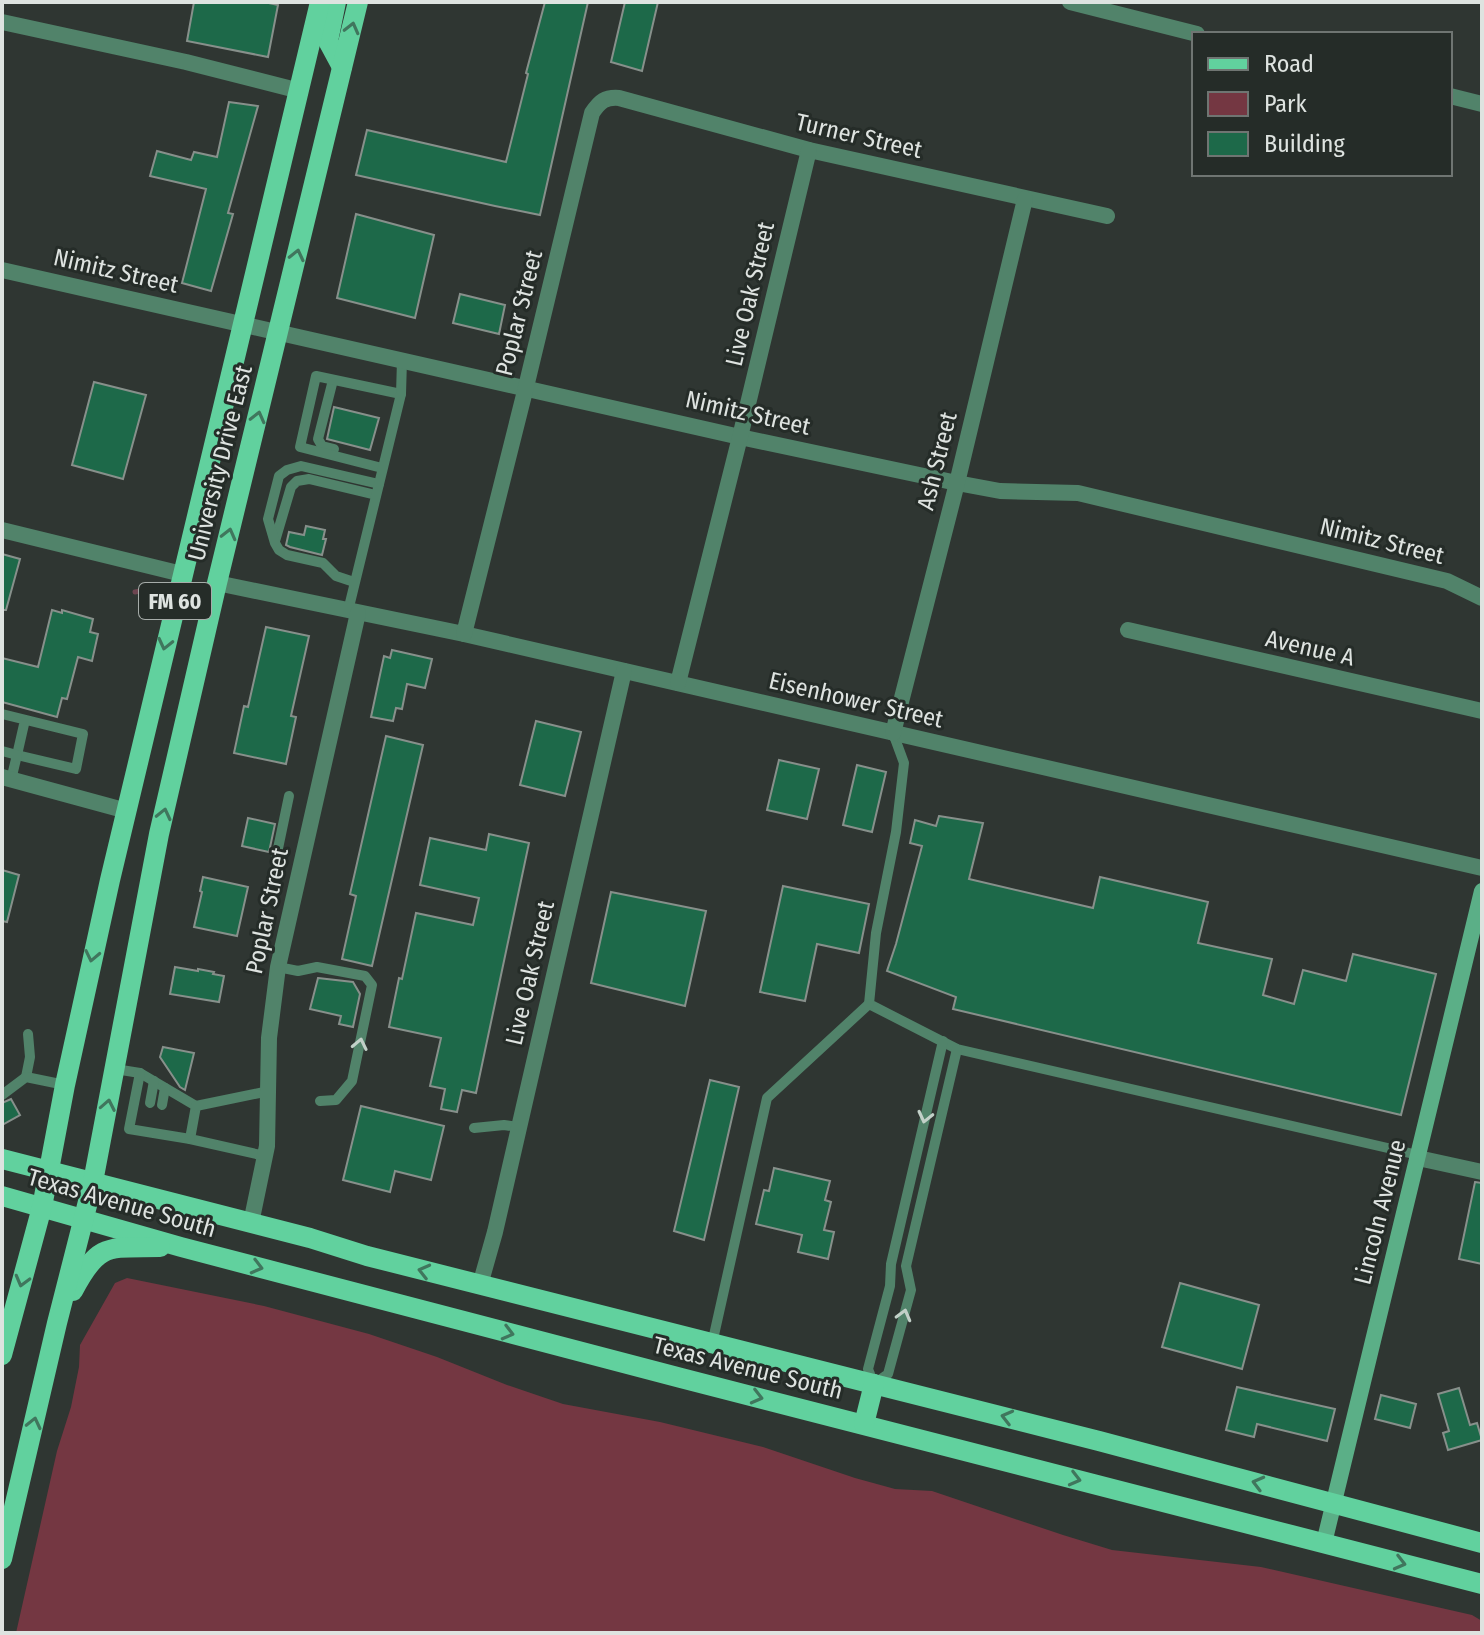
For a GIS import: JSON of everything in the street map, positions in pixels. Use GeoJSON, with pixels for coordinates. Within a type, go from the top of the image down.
{"type":"FeatureCollection","features":[{"type":"Feature","properties":{"kind":"main road","name":"University Drive East"},"geometry":{"type":"LineString","coordinates":[[50,1170],[94,949],[320,2]]}},
{"type":"Feature","properties":{"kind":"main road"},"geometry":{"type":"LineString","coordinates":[[336,2],[328,41],[342,67]]}},
{"type":"Feature","properties":{"kind":"main road","name":"University Drive East"},"geometry":{"type":"LineString","coordinates":[[83,1220],[93,1182],[159,834],[358,2]]}},
{"type":"Feature","properties":{"kind":"main road","name":"Texas Avenue South"},"geometry":{"type":"LineString","coordinates":[[2,1159],[1482,1543]]}},
{"type":"Feature","properties":{"kind":"main road","name":"FM 60"},"geometry":{"type":"LineString","coordinates":[[2,1355],[50,1170]]}},
{"type":"Feature","properties":{"kind":"main road","name":"Texas Avenue South"},"geometry":{"type":"LineString","coordinates":[[2,1196],[181,1247],[1482,1584]]}},
{"type":"Feature","properties":{"kind":"main road","name":"FM 60"},"geometry":{"type":"LineString","coordinates":[[2,1559],[83,1220]]}},
{"type":"Feature","properties":{"kind":"main road"},"geometry":{"type":"LineString","coordinates":[[57,1323],[85,1268],[95,1257],[123,1246],[181,1247]]}},
{"type":"Feature","properties":{"kind":"main road"},"geometry":{"type":"LineString","coordinates":[[864,1424],[874,1384]]}},
{"type":"Feature","properties":{"kind":"street"},"geometry":{"type":"LineString","coordinates":[[1070,2],[1192,33]]}},
{"type":"Feature","properties":{"kind":"street"},"geometry":{"type":"LineString","coordinates":[[2,22],[186,62],[300,91]]}},
{"type":"Feature","properties":{"kind":"street"},"geometry":{"type":"LineString","coordinates":[[1452,96],[1482,104]]}},
{"type":"Feature","properties":{"kind":"street","name":"Turner Street"},"geometry":{"type":"LineString","coordinates":[[603,99],[619,98],[809,150],[1107,216]]}},
{"type":"Feature","properties":{"kind":"street","name":"Poplar Street"},"geometry":{"type":"LineString","coordinates":[[464,634],[592,113],[603,99]]}},
{"type":"Feature","properties":{"kind":"street","name":"Live Oak Street"},"geometry":{"type":"LineString","coordinates":[[678,683],[809,150]]}},
{"type":"Feature","properties":{"kind":"street","name":"Ash Street"},"geometry":{"type":"LineString","coordinates":[[893,733],[1025,199]]}},
{"type":"Feature","properties":{"kind":"street","name":"Nimitz Street"},"geometry":{"type":"LineString","coordinates":[[2,270],[957,483],[1000,491],[1078,493],[1447,581],[1482,598]]}},
{"type":"Feature","properties":{"kind":"street"},"geometry":{"type":"LineString","coordinates":[[2,530],[182,574]]}},
{"type":"Feature","properties":{"kind":"street","name":"Eisenhower Street"},"geometry":{"type":"LineString","coordinates":[[217,583],[464,634],[1482,868]]}},
{"type":"Feature","properties":{"kind":"street","name":"Poplar Street"},"geometry":{"type":"LineString","coordinates":[[251,1223],[268,1131],[269,1038],[278,967],[353,612]]}},
{"type":"Feature","properties":{"kind":"street","name":"Avenue A"},"geometry":{"type":"LineString","coordinates":[[1128,630],[1482,711]]}},
{"type":"Feature","properties":{"kind":"street","name":"Live Oak Street"},"geometry":{"type":"LineString","coordinates":[[480,1285],[495,1232],[624,671]]}},
{"type":"Feature","properties":{"kind":"street"},"geometry":{"type":"LineString","coordinates":[[6,779],[127,811]]}},
{"type":"Feature","properties":{"kind":"street","name":"Lincoln Avenue"},"geometry":{"type":"LineString","coordinates":[[1324,1543],[1418,1156],[1478,927],[1482,891]]}},
{"type":"Feature","properties":{"kind":"street"},"geometry":{"type":"LineString","coordinates":[[1418,1156],[1482,1172]]}},
{"type":"Feature","properties":{"kind":"lane"},"geometry":{"type":"LineString","coordinates":[[353,612],[354,582],[401,394],[402,360]]}},
{"type":"Feature","properties":{"kind":"lane"},"geometry":{"type":"LineString","coordinates":[[383,465],[300,447],[316,376],[401,394]]}},
{"type":"Feature","properties":{"kind":"lane"},"geometry":{"type":"LineString","coordinates":[[333,380],[318,439],[322,446],[383,465]]}},
{"type":"Feature","properties":{"kind":"lane"},"geometry":{"type":"LineString","coordinates":[[354,582],[336,576],[323,563],[287,555],[279,550],[268,519],[279,476],[301,466],[377,490]]}},
{"type":"Feature","properties":{"kind":"lane"},"geometry":{"type":"LineString","coordinates":[[275,543],[291,487],[297,481],[309,479],[377,490]]}},
{"type":"Feature","properties":{"kind":"lane"},"geometry":{"type":"LineString","coordinates":[[2,714],[83,734],[76,769],[2,751]]}},
{"type":"Feature","properties":{"kind":"lane"},"geometry":{"type":"LineString","coordinates":[[6,779],[17,755],[25,720]]}},
{"type":"Feature","properties":{"kind":"lane"},"geometry":{"type":"LineString","coordinates":[[712,1344],[767,1098],[869,1004],[876,933],[896,832],[904,763],[893,733]]}},
{"type":"Feature","properties":{"kind":"lane"},"geometry":{"type":"LineString","coordinates":[[276,858],[289,796]]}},
{"type":"Feature","properties":{"kind":"lane"},"geometry":{"type":"LineString","coordinates":[[278,967],[298,971],[317,967],[365,976],[372,985],[352,1081],[336,1100],[320,1101]]}},
{"type":"Feature","properties":{"kind":"lane"},"geometry":{"type":"LineString","coordinates":[[869,1004],[957,1049],[1418,1156]]}},
{"type":"Feature","properties":{"kind":"lane"},"geometry":{"type":"LineString","coordinates":[[2,1095],[26,1077],[30,1057],[28,1034]]}},
{"type":"Feature","properties":{"kind":"lane"},"geometry":{"type":"LineString","coordinates":[[943,1041],[891,1264],[890,1286],[868,1369],[874,1384],[888,1374],[911,1290],[906,1266],[957,1049]]}},
{"type":"Feature","properties":{"kind":"lane"},"geometry":{"type":"LineString","coordinates":[[115,1069],[140,1073],[196,1106],[269,1091]]}},
{"type":"Feature","properties":{"kind":"lane"},"geometry":{"type":"LineString","coordinates":[[140,1073],[129,1129],[265,1156]]}},
{"type":"Feature","properties":{"kind":"lane"},"geometry":{"type":"LineString","coordinates":[[26,1077],[65,1085]]}},
{"type":"Feature","properties":{"kind":"lane"},"geometry":{"type":"LineString","coordinates":[[154,1081],[156,1104],[165,1088]]}},
{"type":"Feature","properties":{"kind":"lane"},"geometry":{"type":"LineString","coordinates":[[190,1139],[196,1106]]}},
{"type":"Feature","properties":{"kind":"lane"},"geometry":{"type":"LineString","coordinates":[[474,1128],[518,1127]]}},
{"type":"Feature","properties":{"kind":"green space"},"geometry":{"type":"Polygon","coordinates":[[[127,1278],[264,1306],[369,1334],[563,1404],[660,1422],[763,1447],[895,1489],[932,1491],[1112,1550],[1261,1567],[1472,1615],[1482,1621],[1482,1633],[16,1633],[57,1451],[71,1407],[80,1345],[115,1283],[127,1278]]]}},
{"type":"Feature","properties":{"kind":"building"},"geometry":{"type":"Polygon","coordinates":[[[194,2],[264,2],[278,5],[268,57],[187,41],[194,2]]]}},
{"type":"Feature","properties":{"kind":"building"},"geometry":{"type":"Polygon","coordinates":[[[545,2],[588,2],[540,215],[356,175],[367,130],[506,162],[545,2]]]}},
{"type":"Feature","properties":{"kind":"building"},"geometry":{"type":"Polygon","coordinates":[[[625,2],[658,2],[642,71],[611,62],[625,2]]]}},
{"type":"Feature","properties":{"kind":"building"},"geometry":{"type":"Polygon","coordinates":[[[229,102],[258,106],[228,213],[233,214],[211,291],[182,283],[206,189],[150,176],[157,151],[191,160],[194,152],[217,157],[229,102]]]}},
{"type":"Feature","properties":{"kind":"building"},"geometry":{"type":"Polygon","coordinates":[[[356,214],[434,235],[415,318],[337,298],[356,214]]]}},
{"type":"Feature","properties":{"kind":"building"},"geometry":{"type":"Polygon","coordinates":[[[460,294],[505,305],[499,334],[453,323],[460,294]]]}},
{"type":"Feature","properties":{"kind":"building"},"geometry":{"type":"Polygon","coordinates":[[[94,382],[146,395],[123,479],[72,465],[94,382]]]}},
{"type":"Feature","properties":{"kind":"building"},"geometry":{"type":"Polygon","coordinates":[[[334,407],[379,418],[370,450],[327,439],[334,407]]]}},
{"type":"Feature","properties":{"kind":"building"},"geometry":{"type":"Polygon","coordinates":[[[306,526],[325,530],[322,555],[286,545],[289,532],[304,535],[306,526]]]}},
{"type":"Feature","properties":{"kind":"building"},"geometry":{"type":"Polygon","coordinates":[[[2,554],[20,559],[6,610],[2,610],[2,554]]]}},
{"type":"Feature","properties":{"kind":"building"},"geometry":{"type":"Polygon","coordinates":[[[52,610],[93,619],[90,632],[98,634],[92,661],[78,657],[67,699],[62,698],[57,717],[2,702],[2,658],[38,667],[52,610]]]}},
{"type":"Feature","properties":{"kind":"building"},"geometry":{"type":"Polygon","coordinates":[[[266,627],[309,636],[291,716],[296,717],[286,764],[234,753],[266,627]]]}},
{"type":"Feature","properties":{"kind":"building"},"geometry":{"type":"Polygon","coordinates":[[[392,650],[432,659],[425,688],[407,684],[402,709],[396,708],[393,721],[371,717],[384,656],[390,658],[392,650]]]}},
{"type":"Feature","properties":{"kind":"building"},"geometry":{"type":"Polygon","coordinates":[[[536,721],[581,732],[565,796],[520,785],[536,721]]]}},
{"type":"Feature","properties":{"kind":"building"},"geometry":{"type":"Polygon","coordinates":[[[386,736],[423,745],[372,966],[342,959],[356,896],[350,894],[386,736]]]}},
{"type":"Feature","properties":{"kind":"building"},"geometry":{"type":"Polygon","coordinates":[[[779,760],[819,769],[807,819],[767,810],[779,760]]]}},
{"type":"Feature","properties":{"kind":"building"},"geometry":{"type":"Polygon","coordinates":[[[857,765],[886,772],[872,832],[843,825],[857,765]]]}},
{"type":"Feature","properties":{"kind":"building"},"geometry":{"type":"Polygon","coordinates":[[[939,816],[983,823],[969,879],[1093,908],[1100,877],[1208,902],[1198,943],[1272,959],[1263,995],[1294,1004],[1303,970],[1346,981],[1353,954],[1436,974],[1401,1115],[953,1009],[956,997],[887,971],[922,846],[910,843],[915,820],[936,826],[939,816]]]}},
{"type":"Feature","properties":{"kind":"building"},"geometry":{"type":"Polygon","coordinates":[[[248,818],[275,824],[269,852],[242,846],[248,818]]]}},
{"type":"Feature","properties":{"kind":"building"},"geometry":{"type":"Polygon","coordinates":[[[489,834],[529,843],[476,1093],[462,1090],[457,1112],[441,1109],[445,1089],[430,1086],[441,1038],[389,1027],[416,913],[473,925],[479,898],[420,885],[430,838],[486,850],[489,834]]]}},
{"type":"Feature","properties":{"kind":"building"},"geometry":{"type":"Polygon","coordinates":[[[2,870],[19,875],[7,922],[2,921],[2,870]]]}},
{"type":"Feature","properties":{"kind":"building"},"geometry":{"type":"Polygon","coordinates":[[[203,877],[248,887],[237,936],[194,927],[203,877]]]}},
{"type":"Feature","properties":{"kind":"building"},"geometry":{"type":"Polygon","coordinates":[[[783,886],[869,904],[859,953],[817,944],[805,1001],[760,992],[783,886]]]}},
{"type":"Feature","properties":{"kind":"building"},"geometry":{"type":"Polygon","coordinates":[[[611,892],[706,911],[685,1006],[591,983],[611,892]]]}},
{"type":"Feature","properties":{"kind":"building"},"geometry":{"type":"Polygon","coordinates":[[[175,967],[224,976],[219,1002],[170,994],[175,967]]]}},
{"type":"Feature","properties":{"kind":"building"},"geometry":{"type":"Polygon","coordinates":[[[318,978],[353,982],[360,994],[353,1027],[339,1024],[341,1016],[310,1009],[318,978]]]}},
{"type":"Feature","properties":{"kind":"building"},"geometry":{"type":"Polygon","coordinates":[[[163,1047],[194,1053],[185,1090],[160,1057],[163,1047]]]}},
{"type":"Feature","properties":{"kind":"building"},"geometry":{"type":"Polygon","coordinates":[[[710,1080],[739,1087],[704,1240],[674,1231],[710,1080]]]}},
{"type":"Feature","properties":{"kind":"building"},"geometry":{"type":"Polygon","coordinates":[[[11,1099],[20,1115],[2,1125],[2,1103],[11,1099]]]}},
{"type":"Feature","properties":{"kind":"building"},"geometry":{"type":"Polygon","coordinates":[[[361,1106],[444,1126],[431,1180],[395,1171],[390,1192],[343,1180],[361,1106]]]}},
{"type":"Feature","properties":{"kind":"building"},"geometry":{"type":"Polygon","coordinates":[[[774,1168],[830,1181],[825,1200],[831,1202],[824,1230],[834,1232],[828,1259],[798,1252],[802,1235],[756,1224],[764,1190],[769,1191],[774,1168]]]}},
{"type":"Feature","properties":{"kind":"building"},"geometry":{"type":"Polygon","coordinates":[[[1475,1182],[1482,1183],[1482,1264],[1459,1259],[1475,1182]]]}},
{"type":"Feature","properties":{"kind":"building"},"geometry":{"type":"Polygon","coordinates":[[[1180,1283],[1259,1305],[1242,1369],[1162,1347],[1180,1283]]]}},
{"type":"Feature","properties":{"kind":"building"},"geometry":{"type":"Polygon","coordinates":[[[1237,1387],[1335,1409],[1327,1441],[1257,1424],[1254,1437],[1226,1430],[1237,1387]]]}},
{"type":"Feature","properties":{"kind":"building"},"geometry":{"type":"Polygon","coordinates":[[[1459,1388],[1470,1425],[1477,1423],[1482,1440],[1448,1450],[1443,1433],[1449,1431],[1438,1394],[1459,1388]]]}},
{"type":"Feature","properties":{"kind":"building"},"geometry":{"type":"Polygon","coordinates":[[[1381,1395],[1416,1404],[1410,1428],[1375,1419],[1381,1395]]]}},
{"type":"Feature","properties":{"kind":"waterway"},"geometry":{"type":"LineString","coordinates":[[135,592],[162,587]]}}]}
